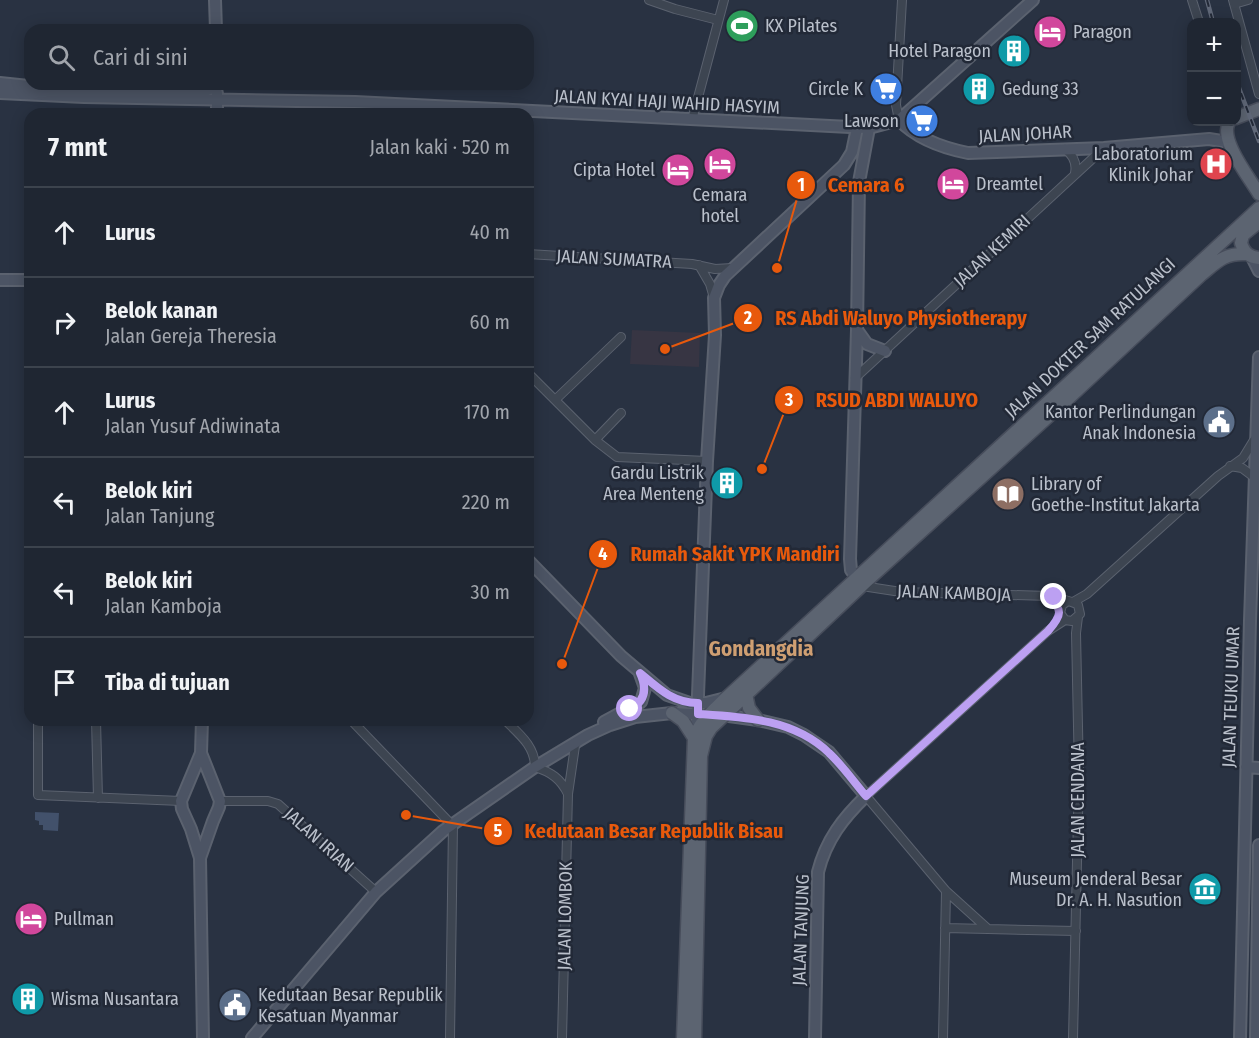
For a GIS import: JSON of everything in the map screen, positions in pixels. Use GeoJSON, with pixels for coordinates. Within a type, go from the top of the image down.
{"type":"FeatureCollection","features":[{"type":"Feature","properties":{"kind":"main road"},"geometry":{"type":"LineString","coordinates":[[1241,116],[1259,109]]}},
{"type":"Feature","properties":{"kind":"main road"},"geometry":{"type":"LineString","coordinates":[[1226,126],[1228,142],[1259,194]]}},
{"type":"Feature","properties":{"kind":"main road","name":"JALAN DOKTER SAM RATULANGI"},"geometry":{"type":"LineString","coordinates":[[696,733],[701,711],[726,698],[859,582],[1137,327],[1259,208]]}},
{"type":"Feature","properties":{"kind":"main road"},"geometry":{"type":"LineString","coordinates":[[1252,256],[1243,249],[1241,239],[1259,222]]}},
{"type":"Feature","properties":{"kind":"main road","name":"JALAN DOKTER SAM RATULANGI"},"geometry":{"type":"LineString","coordinates":[[1137,327],[1224,257],[1235,254],[1252,256]]}},
{"type":"Feature","properties":{"kind":"main road","name":"JALAN DOKTER SAM RATULANGI"},"geometry":{"type":"LineString","coordinates":[[695,1038],[701,756],[706,736],[723,715],[859,582]]}},
{"type":"Feature","properties":{"kind":"main road"},"geometry":{"type":"LineString","coordinates":[[746,694],[749,708],[758,720]]}},
{"type":"Feature","properties":{"kind":"main road"},"geometry":{"type":"LineString","coordinates":[[672,713],[696,733],[683,1038]]}},
{"type":"Feature","properties":{"kind":"street"},"geometry":{"type":"LineString","coordinates":[[215,0],[216,24]]}},
{"type":"Feature","properties":{"kind":"street"},"geometry":{"type":"LineString","coordinates":[[650,0],[718,20]]}},
{"type":"Feature","properties":{"kind":"street"},"geometry":{"type":"LineString","coordinates":[[692,120],[724,0]]}},
{"type":"Feature","properties":{"kind":"street"},"geometry":{"type":"LineString","coordinates":[[899,120],[896,105],[902,0]]}},
{"type":"Feature","properties":{"kind":"street","name":"JALAN KYAI HAJI WAHID HASYIM"},"geometry":{"type":"LineString","coordinates":[[534,112],[869,128],[899,120],[1034,0]]}},
{"type":"Feature","properties":{"kind":"street"},"geometry":{"type":"LineString","coordinates":[[1192,0],[1198,18]]}},
{"type":"Feature","properties":{"kind":"street"},"geometry":{"type":"LineString","coordinates":[[1248,0],[1234,2],[1259,94]]}},
{"type":"Feature","properties":{"kind":"street"},"geometry":{"type":"LineString","coordinates":[[0,83],[24,86]]}},
{"type":"Feature","properties":{"kind":"street"},"geometry":{"type":"LineString","coordinates":[[217,90],[217,108]]}},
{"type":"Feature","properties":{"kind":"street","name":"JALAN KYAI HAJI WAHID HASYIM"},"geometry":{"type":"LineString","coordinates":[[0,93],[352,102],[465,108]]}},
{"type":"Feature","properties":{"kind":"street","name":"JALAN JOHAR"},"geometry":{"type":"LineString","coordinates":[[899,120],[910,132],[948,148],[968,153],[1104,148],[1216,138],[1228,142]]}},
{"type":"Feature","properties":{"kind":"street","name":"JALAN JOHAR"},"geometry":{"type":"LineString","coordinates":[[1196,140],[1224,126]]}},
{"type":"Feature","properties":{"kind":"street"},"geometry":{"type":"LineString","coordinates":[[714,298],[725,276],[848,161],[857,128]]}},
{"type":"Feature","properties":{"kind":"street"},"geometry":{"type":"LineString","coordinates":[[859,582],[851,570],[850,560],[859,182],[869,128]]}},
{"type":"Feature","properties":{"kind":"street","name":"JALAN KEMIRI"},"geometry":{"type":"LineString","coordinates":[[855,378],[1104,148]]}},
{"type":"Feature","properties":{"kind":"street"},"geometry":{"type":"LineString","coordinates":[[1064,149],[1072,154],[1076,167],[1075,173]]}},
{"type":"Feature","properties":{"kind":"street"},"geometry":{"type":"LineString","coordinates":[[836,173],[844,172],[853,175],[859,182]]}},
{"type":"Feature","properties":{"kind":"street","name":"JALAN SUMATRA"},"geometry":{"type":"LineString","coordinates":[[534,254],[699,265],[715,269],[736,267]]}},
{"type":"Feature","properties":{"kind":"street"},"geometry":{"type":"LineString","coordinates":[[1252,256],[1259,272]]}},
{"type":"Feature","properties":{"kind":"street"},"geometry":{"type":"LineString","coordinates":[[699,265],[710,284],[714,298],[715,335],[707,462],[698,688],[701,711]]}},
{"type":"Feature","properties":{"kind":"street"},"geometry":{"type":"LineString","coordinates":[[0,280],[24,280]]}},
{"type":"Feature","properties":{"kind":"street"},"geometry":{"type":"LineString","coordinates":[[857,330],[867,345],[885,351]]}},
{"type":"Feature","properties":{"kind":"street"},"geometry":{"type":"LineString","coordinates":[[555,400],[621,337]]}},
{"type":"Feature","properties":{"kind":"street","name":"JALAN TEUKU UMAR"},"geometry":{"type":"LineString","coordinates":[[1240,1038],[1246,767],[1254,621],[1259,357]]}},
{"type":"Feature","properties":{"kind":"street"},"geometry":{"type":"LineString","coordinates":[[534,379],[595,440],[617,457],[707,462]]}},
{"type":"Feature","properties":{"kind":"street"},"geometry":{"type":"LineString","coordinates":[[595,440],[621,413]]}},
{"type":"Feature","properties":{"kind":"street"},"geometry":{"type":"LineString","coordinates":[[1063,616],[1064,603],[1074,603],[1087,594],[1246,454],[1257,433]]}},
{"type":"Feature","properties":{"kind":"street"},"geometry":{"type":"LineString","coordinates":[[1230,466],[1242,468],[1257,477]]}},
{"type":"Feature","properties":{"kind":"street"},"geometry":{"type":"LineString","coordinates":[[534,567],[640,673],[667,695],[701,711]]}},
{"type":"Feature","properties":{"kind":"street","name":"JALAN KAMBOJA"},"geometry":{"type":"LineString","coordinates":[[859,582],[901,592],[1046,596],[1074,603]]}},
{"type":"Feature","properties":{"kind":"street"},"geometry":{"type":"LineString","coordinates":[[1046,596],[1063,616],[1078,617]]}},
{"type":"Feature","properties":{"kind":"street","name":"JALAN CENDANA"},"geometry":{"type":"LineString","coordinates":[[1073,1038],[1079,773],[1076,633],[1078,617],[1074,603]]}},
{"type":"Feature","properties":{"kind":"street","name":"JALAN CENDANA"},"geometry":{"type":"LineString","coordinates":[[1063,616],[1076,633]]}},
{"type":"Feature","properties":{"kind":"street","name":"JALAN TANJUNG"},"geometry":{"type":"LineString","coordinates":[[815,1038],[818,872],[822,856],[831,837],[842,820],[866,796],[1063,616]]}},
{"type":"Feature","properties":{"kind":"street"},"geometry":{"type":"LineString","coordinates":[[588,735],[600,724],[641,702],[645,688],[640,673]]}},
{"type":"Feature","properties":{"kind":"street"},"geometry":{"type":"LineString","coordinates":[[674,698],[687,697],[698,688]]}},
{"type":"Feature","properties":{"kind":"street"},"geometry":{"type":"LineString","coordinates":[[252,1038],[376,892],[438,835],[535,767],[588,735],[635,717],[701,711],[788,727],[812,740],[829,752],[946,891],[988,929]]}},
{"type":"Feature","properties":{"kind":"street"},"geometry":{"type":"LineString","coordinates":[[38,726],[38,795],[181,801]]}},
{"type":"Feature","properties":{"kind":"street"},"geometry":{"type":"LineString","coordinates":[[96,726],[98,798]]}},
{"type":"Feature","properties":{"kind":"street"},"geometry":{"type":"LineString","coordinates":[[202,726],[201,753],[181,801],[200,858],[202,1032],[212,1038]]}},
{"type":"Feature","properties":{"kind":"street"},"geometry":{"type":"LineString","coordinates":[[357,726],[453,823]]}},
{"type":"Feature","properties":{"kind":"street"},"geometry":{"type":"LineString","coordinates":[[512,726],[529,745],[535,759],[535,767]]}},
{"type":"Feature","properties":{"kind":"street","name":"JALAN LOMBOK"},"geometry":{"type":"LineString","coordinates":[[562,1038],[568,794],[575,746],[578,741]]}},
{"type":"Feature","properties":{"kind":"street"},"geometry":{"type":"LineString","coordinates":[[200,858],[220,801],[201,753]]}},
{"type":"Feature","properties":{"kind":"street"},"geometry":{"type":"LineString","coordinates":[[535,767],[549,772],[568,794]]}},
{"type":"Feature","properties":{"kind":"street"},"geometry":{"type":"LineString","coordinates":[[1246,767],[1259,768]]}},
{"type":"Feature","properties":{"kind":"street","name":"JALAN IRIAN"},"geometry":{"type":"LineString","coordinates":[[220,801],[268,801],[278,804],[376,892]]}},
{"type":"Feature","properties":{"kind":"street"},"geometry":{"type":"LineString","coordinates":[[450,1038],[453,823]]}},
{"type":"Feature","properties":{"kind":"street"},"geometry":{"type":"LineString","coordinates":[[438,835],[443,837],[453,849]]}},
{"type":"Feature","properties":{"kind":"street"},"geometry":{"type":"LineString","coordinates":[[1256,1038],[1259,845]]}},
{"type":"Feature","properties":{"kind":"street"},"geometry":{"type":"LineString","coordinates":[[943,1038],[946,891]]}},
{"type":"Feature","properties":{"kind":"street"},"geometry":{"type":"LineString","coordinates":[[945,928],[1076,931]]}},
{"type":"Feature","properties":{"kind":"street"},"geometry":{"type":"LineString","coordinates":[[1242,932],[1257,932]]}},
{"type":"Feature","properties":{"kind":"shaded area"},"geometry":{"type":"Polygon","coordinates":[[[632,330],[700,333],[699,367],[630,364],[632,330]]]}},
{"type":"Feature","properties":{"kind":"water"},"geometry":{"type":"Polygon","coordinates":[[[35,812],[59,813],[58,831],[43,830],[43,825],[39,825],[39,821],[35,820],[35,812]]]}},
{"type":"Feature","properties":{"kind":"railway"},"geometry":{"type":"LineString","coordinates":[[1207,0],[1212,18]]}},
{"type":"Feature","properties":{"kind":"railway"},"geometry":{"type":"LineString","coordinates":[[1241,93],[1259,141]]}},
{"type":"Feature","properties":{"kind":"place","name":"KX Pilates"},"geometry":{"type":"Point","coordinates":[742,26]}},
{"type":"Feature","properties":{"kind":"place","name":"Paragon"},"geometry":{"type":"Point","coordinates":[1050,32]}},
{"type":"Feature","properties":{"kind":"place","name":"Hotel Paragon"},"geometry":{"type":"Point","coordinates":[1014,51]}},
{"type":"Feature","properties":{"kind":"place","name":"Circle K"},"geometry":{"type":"Point","coordinates":[886,89]}},
{"type":"Feature","properties":{"kind":"place","name":"Gedung 33"},"geometry":{"type":"Point","coordinates":[979,89]}},
{"type":"Feature","properties":{"kind":"place","name":"Lawson"},"geometry":{"type":"Point","coordinates":[922,121]}},
{"type":"Feature","properties":{"kind":"place","name":"Cemara hotel"},"geometry":{"type":"Point","coordinates":[720,164]}},
{"type":"Feature","properties":{"kind":"place","name":"Laboratorium Klinik Johar"},"geometry":{"type":"Point","coordinates":[1216,164]}},
{"type":"Feature","properties":{"kind":"place","name":"Cipta Hotel"},"geometry":{"type":"Point","coordinates":[678,170]}},
{"type":"Feature","properties":{"kind":"place","name":"Dreamtel"},"geometry":{"type":"Point","coordinates":[953,184]}},
{"type":"Feature","properties":{"kind":"place","name":"Cemara 6"},"geometry":{"type":"Point","coordinates":[777,268]}},
{"type":"Feature","properties":{"kind":"place","name":"RS Abdi Waluyo Physiotherapy"},"geometry":{"type":"Point","coordinates":[665,349]}},
{"type":"Feature","properties":{"kind":"place","name":"Kantor Perlindungan Anak Indonesia"},"geometry":{"type":"Point","coordinates":[1219,422]}},
{"type":"Feature","properties":{"kind":"place","name":"RSUD ABDI WALUYO"},"geometry":{"type":"Point","coordinates":[762,469]}},
{"type":"Feature","properties":{"kind":"place","name":"Gardu Listrik Area Menteng"},"geometry":{"type":"Point","coordinates":[727,483]}},
{"type":"Feature","properties":{"kind":"place","name":"Library of Goethe-Institut Jakarta"},"geometry":{"type":"Point","coordinates":[1008,494]}},
{"type":"Feature","properties":{"kind":"place","name":"Rumah Sakit YPK Mandiri"},"geometry":{"type":"Point","coordinates":[562,664]}},
{"type":"Feature","properties":{"kind":"place","name":"Kedutaan Besar Republik Bisau"},"geometry":{"type":"Point","coordinates":[406,815]}},
{"type":"Feature","properties":{"kind":"place","name":"Museum Jenderal Besar Dr. A. H. Nasution"},"geometry":{"type":"Point","coordinates":[1205,889]}},
{"type":"Feature","properties":{"kind":"place","name":"Pullman"},"geometry":{"type":"Point","coordinates":[31,919]}},
{"type":"Feature","properties":{"kind":"place","name":"Wisma Nusantara"},"geometry":{"type":"Point","coordinates":[28,999]}},
{"type":"Feature","properties":{"kind":"place","name":"Kedutaan Besar Republik Kesatuan Myanmar"},"geometry":{"type":"Point","coordinates":[235,1005]}},
{"type":"Feature","properties":{"kind":"district","name":"Gondangdia"},"geometry":{"type":"Point","coordinates":[761,649]}},
{"type":"Feature","properties":{"kind":"route"},"geometry":{"type":"LineString","coordinates":[[630,709],[641,702],[644,696],[644,680],[640,673],[667,695],[683,702],[698,703],[698,714],[765,721],[788,727],[829,752],[866,796],[1048,631],[1057,621],[1060,613],[1057,604],[1046,596],[1054,597]]}}]}
